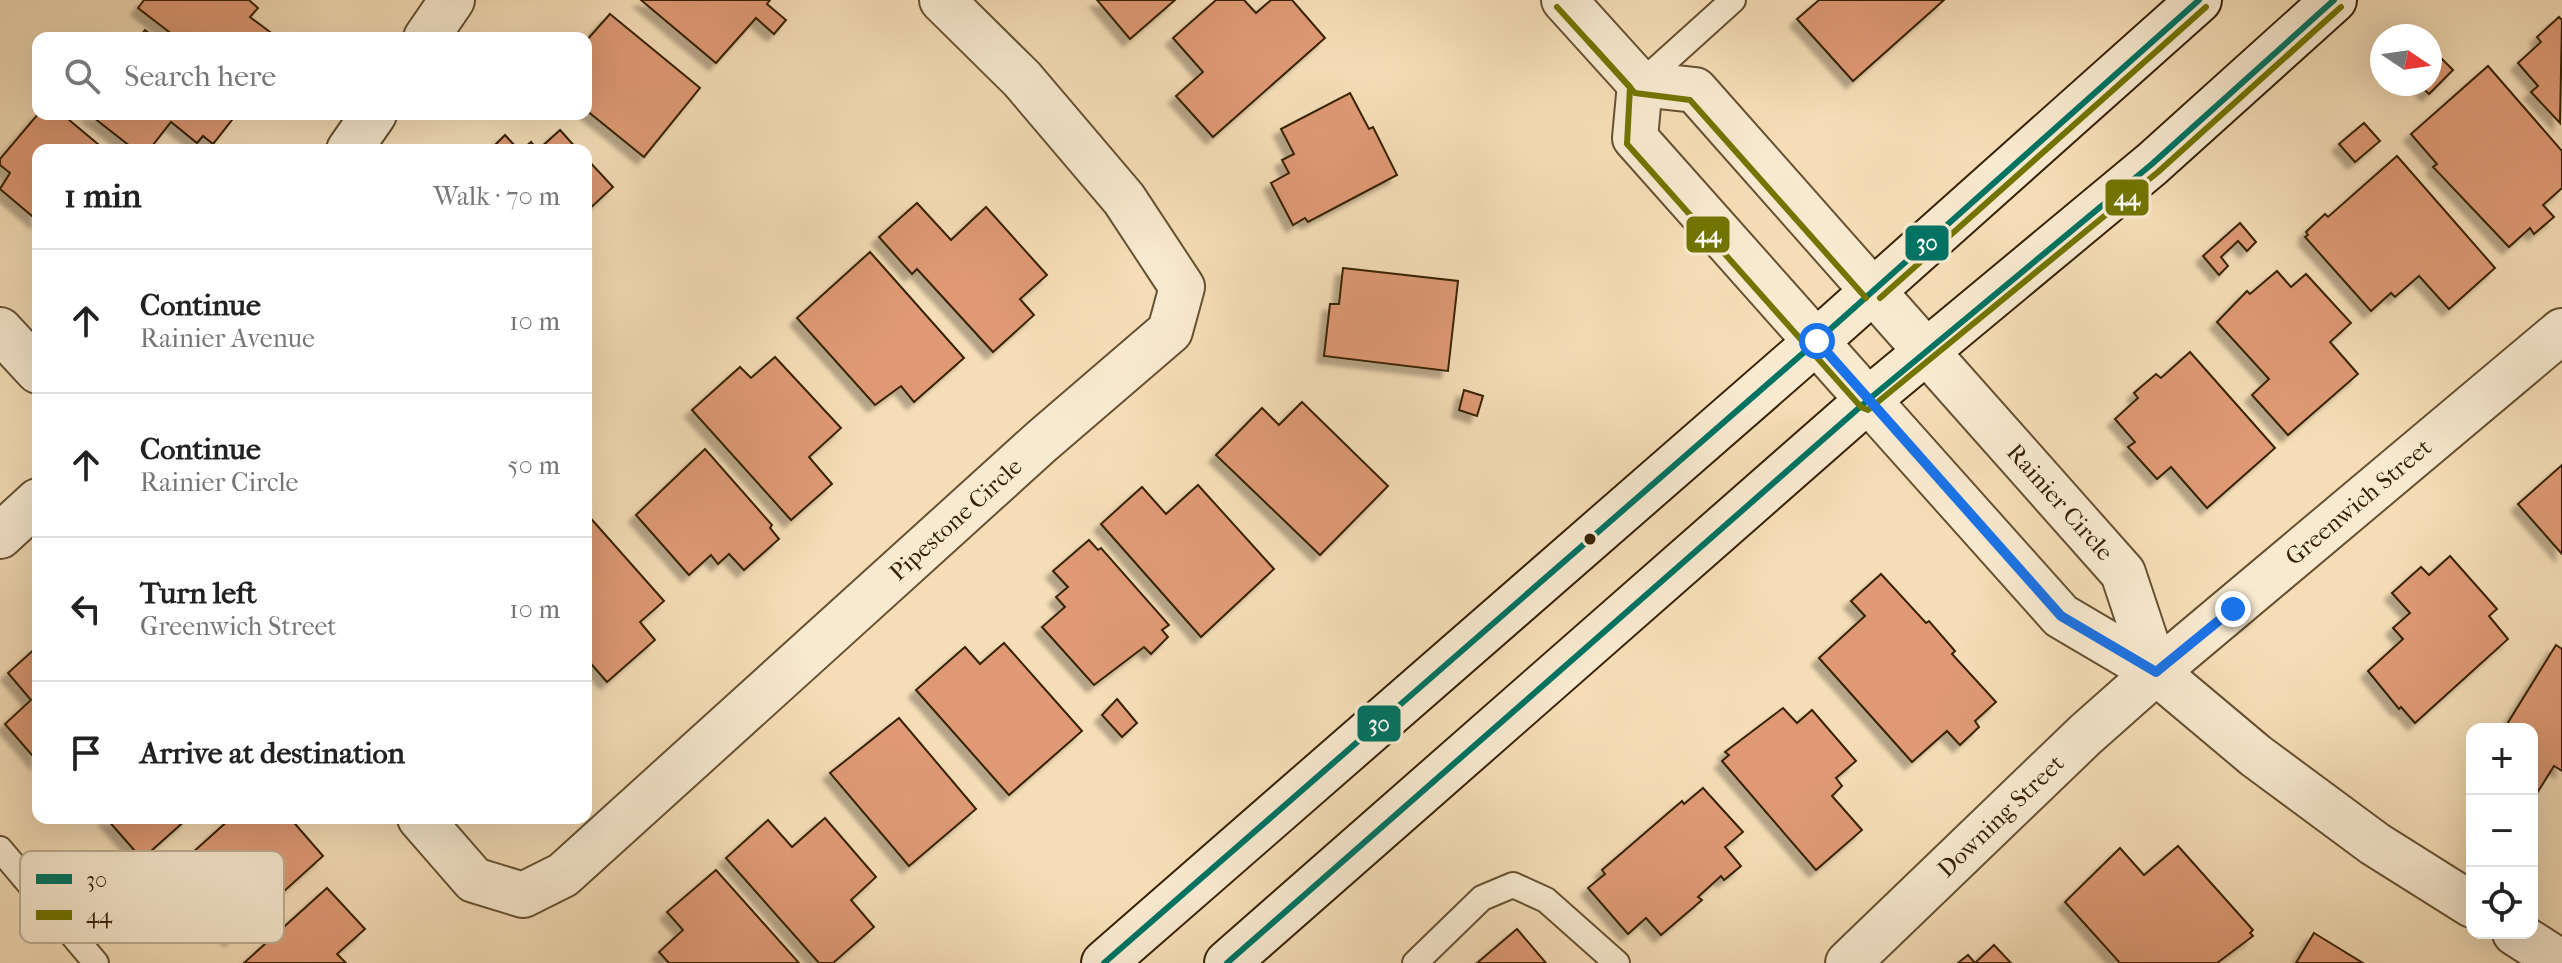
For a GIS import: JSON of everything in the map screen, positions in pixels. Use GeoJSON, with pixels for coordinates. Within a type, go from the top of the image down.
{"type":"FeatureCollection","features":[{"type":"Feature","properties":{"kind":"street"},"geometry":{"type":"LineString","coordinates":[[430,32],[452,0]]}},
{"type":"Feature","properties":{"kind":"street","name":"Pipestone Circle"},"geometry":{"type":"LineString","coordinates":[[425,824],[474,880],[523,895],[563,875],[1042,441],[1170,331],[1182,287],[1124,199],[1022,79],[942,0]]}},
{"type":"Feature","properties":{"kind":"street"},"geometry":{"type":"LineString","coordinates":[[1564,0],[1640,84],[1635,138],[2061,616],[2156,672],[2256,756],[2375,844],[2466,901]]}},
{"type":"Feature","properties":{"kind":"street"},"geometry":{"type":"LineString","coordinates":[[1104,963],[1817,341],[2199,0]]}},
{"type":"Feature","properties":{"kind":"street"},"geometry":{"type":"LineString","coordinates":[[1227,963],[1868,400],[2152,164],[2334,0]]}},
{"type":"Feature","properties":{"kind":"street","name":"Rainier Circle"},"geometry":{"type":"LineString","coordinates":[[1640,84],[1695,90],[2123,573],[2156,672]]}},
{"type":"Feature","properties":{"kind":"street"},"geometry":{"type":"LineString","coordinates":[[353,144],[370,120]]}},
{"type":"Feature","properties":{"kind":"street"},"geometry":{"type":"LineString","coordinates":[[0,330],[32,365]]}},
{"type":"Feature","properties":{"kind":"street","name":"Greenwich Street"},"geometry":{"type":"LineString","coordinates":[[2156,672],[2562,331]]}},
{"type":"Feature","properties":{"kind":"street"},"geometry":{"type":"LineString","coordinates":[[0,536],[32,507]]}},
{"type":"Feature","properties":{"kind":"street","name":"Downing Street"},"geometry":{"type":"LineString","coordinates":[[1848,963],[2085,735],[2156,672]]}},
{"type":"Feature","properties":{"kind":"street"},"geometry":{"type":"LineString","coordinates":[[2524,939],[2562,963]]}},
{"type":"Feature","properties":{"kind":"lane"},"geometry":{"type":"LineString","coordinates":[[1640,84],[1733,0]]}},
{"type":"Feature","properties":{"kind":"lane"},"geometry":{"type":"LineString","coordinates":[[0,849],[20,873]]}},
{"type":"Feature","properties":{"kind":"lane"},"geometry":{"type":"LineString","coordinates":[[1415,963],[1482,898],[1513,885],[1546,900],[1617,963]]}},
{"type":"Feature","properties":{"kind":"lane"},"geometry":{"type":"LineString","coordinates":[[79,943],[96,963]]}},
{"type":"Feature","properties":{"kind":"building"},"geometry":{"type":"Polygon","coordinates":[[[144,0],[249,0],[258,8],[250,17],[270,32],[169,32],[138,8],[144,0]]]}},
{"type":"Feature","properties":{"kind":"building"},"geometry":{"type":"Polygon","coordinates":[[[641,0],[770,0],[767,4],[786,20],[774,34],[756,18],[716,63],[641,0]]]}},
{"type":"Feature","properties":{"kind":"building"},"geometry":{"type":"Polygon","coordinates":[[[1097,0],[1175,0],[1130,39],[1097,0]]]}},
{"type":"Feature","properties":{"kind":"building"},"geometry":{"type":"Polygon","coordinates":[[[1216,0],[1244,0],[1256,13],[1271,0],[1292,0],[1325,38],[1213,137],[1176,96],[1203,72],[1173,38],[1216,0]]]}},
{"type":"Feature","properties":{"kind":"building"},"geometry":{"type":"Polygon","coordinates":[[[1819,0],[1944,0],[1853,81],[1797,19],[1819,0]]]}},
{"type":"Feature","properties":{"kind":"building"},"geometry":{"type":"Polygon","coordinates":[[[610,14],[700,88],[644,157],[592,115],[592,34],[610,14]]]}},
{"type":"Feature","properties":{"kind":"building"},"geometry":{"type":"Polygon","coordinates":[[[2559,17],[2562,20],[2560,123],[2531,92],[2538,86],[2518,63],[2541,42],[2537,37],[2559,17]]]}},
{"type":"Feature","properties":{"kind":"building"},"geometry":{"type":"Polygon","coordinates":[[[2442,59],[2453,70],[2442,81],[2442,59]]]}},
{"type":"Feature","properties":{"kind":"building"},"geometry":{"type":"Polygon","coordinates":[[[2488,66],[2562,151],[2562,188],[2543,205],[2554,217],[2534,234],[2530,228],[2509,247],[2433,167],[2437,164],[2411,134],[2488,66]]]}},
{"type":"Feature","properties":{"kind":"building"},"geometry":{"type":"Polygon","coordinates":[[[1350,93],[1369,129],[1373,127],[1397,175],[1308,222],[1305,218],[1293,225],[1271,183],[1289,173],[1282,160],[1294,154],[1281,129],[1350,93]]]}},
{"type":"Feature","properties":{"kind":"building"},"geometry":{"type":"Polygon","coordinates":[[[33,120],[69,120],[98,144],[32,144],[32,216],[0,189],[10,173],[0,165],[0,159],[33,120]]]}},
{"type":"Feature","properties":{"kind":"building"},"geometry":{"type":"Polygon","coordinates":[[[97,120],[232,120],[213,144],[203,136],[197,143],[171,122],[154,144],[127,144],[97,120]]]}},
{"type":"Feature","properties":{"kind":"building"},"geometry":{"type":"Polygon","coordinates":[[[2364,123],[2380,141],[2355,162],[2339,144],[2364,123]]]}},
{"type":"Feature","properties":{"kind":"building"},"geometry":{"type":"Polygon","coordinates":[[[560,130],[573,144],[545,144],[560,130]]]}},
{"type":"Feature","properties":{"kind":"building"},"geometry":{"type":"Polygon","coordinates":[[[505,135],[513,144],[496,144],[505,135]]]}},
{"type":"Feature","properties":{"kind":"building"},"geometry":{"type":"Polygon","coordinates":[[[2397,156],[2495,268],[2449,309],[2419,276],[2395,297],[2391,293],[2371,311],[2305,237],[2308,235],[2306,232],[2325,214],[2328,217],[2397,156]]]}},
{"type":"Feature","properties":{"kind":"building"},"geometry":{"type":"Polygon","coordinates":[[[592,164],[613,187],[592,206],[592,164]]]}},
{"type":"Feature","properties":{"kind":"building"},"geometry":{"type":"Polygon","coordinates":[[[917,203],[951,240],[986,207],[1047,275],[1020,299],[1034,315],[993,352],[917,269],[912,274],[879,237],[917,203]]]}},
{"type":"Feature","properties":{"kind":"building"},"geometry":{"type":"Polygon","coordinates":[[[2240,223],[2256,242],[2247,251],[2238,241],[2221,257],[2228,266],[2219,275],[2203,256],[2240,223]]]}},
{"type":"Feature","properties":{"kind":"building"},"geometry":{"type":"Polygon","coordinates":[[[870,252],[964,358],[914,402],[901,386],[875,405],[797,318],[870,252]]]}},
{"type":"Feature","properties":{"kind":"building"},"geometry":{"type":"Polygon","coordinates":[[[1343,268],[1458,281],[1448,371],[1324,356],[1330,304],[1339,304],[1343,268]]]}},
{"type":"Feature","properties":{"kind":"building"},"geometry":{"type":"Polygon","coordinates":[[[2277,271],[2291,287],[2306,274],[2351,323],[2330,342],[2358,374],[2288,435],[2252,395],[2269,379],[2217,322],[2247,291],[2250,294],[2277,271]]]}},
{"type":"Feature","properties":{"kind":"building"},"geometry":{"type":"Polygon","coordinates":[[[2190,352],[2275,448],[2207,508],[2171,467],[2157,479],[2128,447],[2135,442],[2115,419],[2138,398],[2134,393],[2156,374],[2161,378],[2190,352]]]}},
{"type":"Feature","properties":{"kind":"building"},"geometry":{"type":"Polygon","coordinates":[[[775,357],[841,428],[809,457],[832,484],[791,520],[692,410],[740,367],[751,378],[775,357]]]}},
{"type":"Feature","properties":{"kind":"building"},"geometry":{"type":"Polygon","coordinates":[[[1464,390],[1483,396],[1477,416],[1459,410],[1464,390]]]}},
{"type":"Feature","properties":{"kind":"building"},"geometry":{"type":"Polygon","coordinates":[[[1302,402],[1388,486],[1320,555],[1216,455],[1262,408],[1279,425],[1302,402]]]}},
{"type":"Feature","properties":{"kind":"building"},"geometry":{"type":"Polygon","coordinates":[[[705,449],[772,525],[770,528],[779,539],[744,570],[729,554],[718,564],[711,555],[689,575],[636,515],[705,449]]]}},
{"type":"Feature","properties":{"kind":"building"},"geometry":{"type":"Polygon","coordinates":[[[2562,465],[2562,554],[2518,504],[2562,465]]]}},
{"type":"Feature","properties":{"kind":"building"},"geometry":{"type":"Polygon","coordinates":[[[1198,485],[1274,569],[1201,637],[1101,524],[1142,487],[1166,514],[1198,485]]]}},
{"type":"Feature","properties":{"kind":"building"},"geometry":{"type":"Polygon","coordinates":[[[592,520],[664,601],[640,622],[655,640],[607,682],[592,665],[592,520]]]}},
{"type":"Feature","properties":{"kind":"building"},"geometry":{"type":"Polygon","coordinates":[[[1089,540],[1098,550],[1101,548],[1169,625],[1162,630],[1168,637],[1151,654],[1144,647],[1094,685],[1042,627],[1065,607],[1056,597],[1068,587],[1053,571],[1089,540]]]}},
{"type":"Feature","properties":{"kind":"building"},"geometry":{"type":"Polygon","coordinates":[[[2450,556],[2497,609],[2489,616],[2508,639],[2415,723],[2401,707],[2399,709],[2368,671],[2403,639],[2393,628],[2410,613],[2392,593],[2421,567],[2429,575],[2450,556]]]}},
{"type":"Feature","properties":{"kind":"building"},"geometry":{"type":"Polygon","coordinates":[[[1881,574],[1926,623],[1929,621],[1955,651],[1952,654],[1996,702],[1975,721],[1979,727],[1960,745],[1947,731],[1912,762],[1819,658],[1865,616],[1851,601],[1881,574]]]}},
{"type":"Feature","properties":{"kind":"building"},"geometry":{"type":"Polygon","coordinates":[[[1004,643],[1082,731],[1009,795],[916,690],[965,647],[980,664],[1004,643]]]}},
{"type":"Feature","properties":{"kind":"building"},"geometry":{"type":"Polygon","coordinates":[[[2556,645],[2562,649],[2562,771],[2554,766],[2538,791],[2538,723],[2508,723],[2556,645]]]}},
{"type":"Feature","properties":{"kind":"building"},"geometry":{"type":"Polygon","coordinates":[[[32,651],[32,755],[5,724],[31,700],[8,673],[32,651]]]}},
{"type":"Feature","properties":{"kind":"building"},"geometry":{"type":"Polygon","coordinates":[[[1117,699],[1137,723],[1122,737],[1102,715],[1117,699]]]}},
{"type":"Feature","properties":{"kind":"building"},"geometry":{"type":"Polygon","coordinates":[[[1783,708],[1797,723],[1812,710],[1856,761],[1836,778],[1842,786],[1832,796],[1862,830],[1816,870],[1722,761],[1729,755],[1725,752],[1783,708]]]}},
{"type":"Feature","properties":{"kind":"building"},"geometry":{"type":"Polygon","coordinates":[[[899,718],[976,809],[909,866],[830,773],[899,718]]]}},
{"type":"Feature","properties":{"kind":"building"},"geometry":{"type":"Polygon","coordinates":[[[1703,788],[1743,832],[1725,847],[1741,866],[1724,880],[1721,876],[1698,897],[1702,900],[1661,935],[1646,918],[1628,934],[1588,888],[1605,874],[1602,870],[1682,801],[1684,804],[1703,788]]]}},
{"type":"Feature","properties":{"kind":"building"},"geometry":{"type":"Polygon","coordinates":[[[825,818],[876,877],[851,900],[874,927],[833,963],[819,963],[726,858],[768,820],[792,847],[825,818]]]}},
{"type":"Feature","properties":{"kind":"building"},"geometry":{"type":"Polygon","coordinates":[[[111,824],[181,824],[151,851],[135,851],[111,824]]]}},
{"type":"Feature","properties":{"kind":"building"},"geometry":{"type":"Polygon","coordinates":[[[224,824],[295,824],[323,856],[284,891],[284,851],[194,851],[224,824]]]}},
{"type":"Feature","properties":{"kind":"building"},"geometry":{"type":"Polygon","coordinates":[[[2178,846],[2253,930],[2250,933],[2253,936],[2217,963],[2120,963],[2065,902],[2120,848],[2144,875],[2178,846]]]}},
{"type":"Feature","properties":{"kind":"building"},"geometry":{"type":"Polygon","coordinates":[[[716,870],[799,963],[669,963],[659,952],[683,930],[667,912],[716,870]]]}},
{"type":"Feature","properties":{"kind":"building"},"geometry":{"type":"Polygon","coordinates":[[[327,888],[365,929],[337,954],[346,963],[244,963],[266,943],[284,943],[284,927],[327,888]]]}},
{"type":"Feature","properties":{"kind":"building"},"geometry":{"type":"Polygon","coordinates":[[[1517,929],[1546,963],[1477,963],[1517,929]]]}},
{"type":"Feature","properties":{"kind":"building"},"geometry":{"type":"Polygon","coordinates":[[[2314,933],[2363,963],[2296,963],[2314,933]]]}},
{"type":"Feature","properties":{"kind":"building"},"geometry":{"type":"Polygon","coordinates":[[[1994,945],[2011,963],[1975,963],[1994,945]]]}},
{"type":"Feature","properties":{"kind":"building"},"geometry":{"type":"Polygon","coordinates":[[[1968,955],[1975,963],[1958,963],[1968,955]]]}},
{"type":"Feature","properties":{"kind":"transit line","name":"30"},"geometry":{"type":"LineString","coordinates":[[1104,963],[1817,341],[2199,0]]}},
{"type":"Feature","properties":{"kind":"transit line","name":"30"},"geometry":{"type":"LineString","coordinates":[[1227,963],[1868,400],[2152,164],[2334,0]]}},
{"type":"Feature","properties":{"kind":"transit line","name":"44"},"geometry":{"type":"LineString","coordinates":[[1557,7],[1630,87],[1627,144],[1861,407],[1868,410],[2158,172],[2341,7]]}},
{"type":"Feature","properties":{"kind":"transit line","name":"44"},"geometry":{"type":"LineString","coordinates":[[1880,298],[2206,7]]}},
{"type":"Feature","properties":{"kind":"transit line","name":"44"},"geometry":{"type":"LineString","coordinates":[[1590,43],[1635,93],[1690,100],[1866,298]]}},
{"type":"Feature","properties":{"kind":"route"},"geometry":{"type":"LineString","coordinates":[[1817,341],[2061,616],[2156,672],[2233,609]]}}]}
